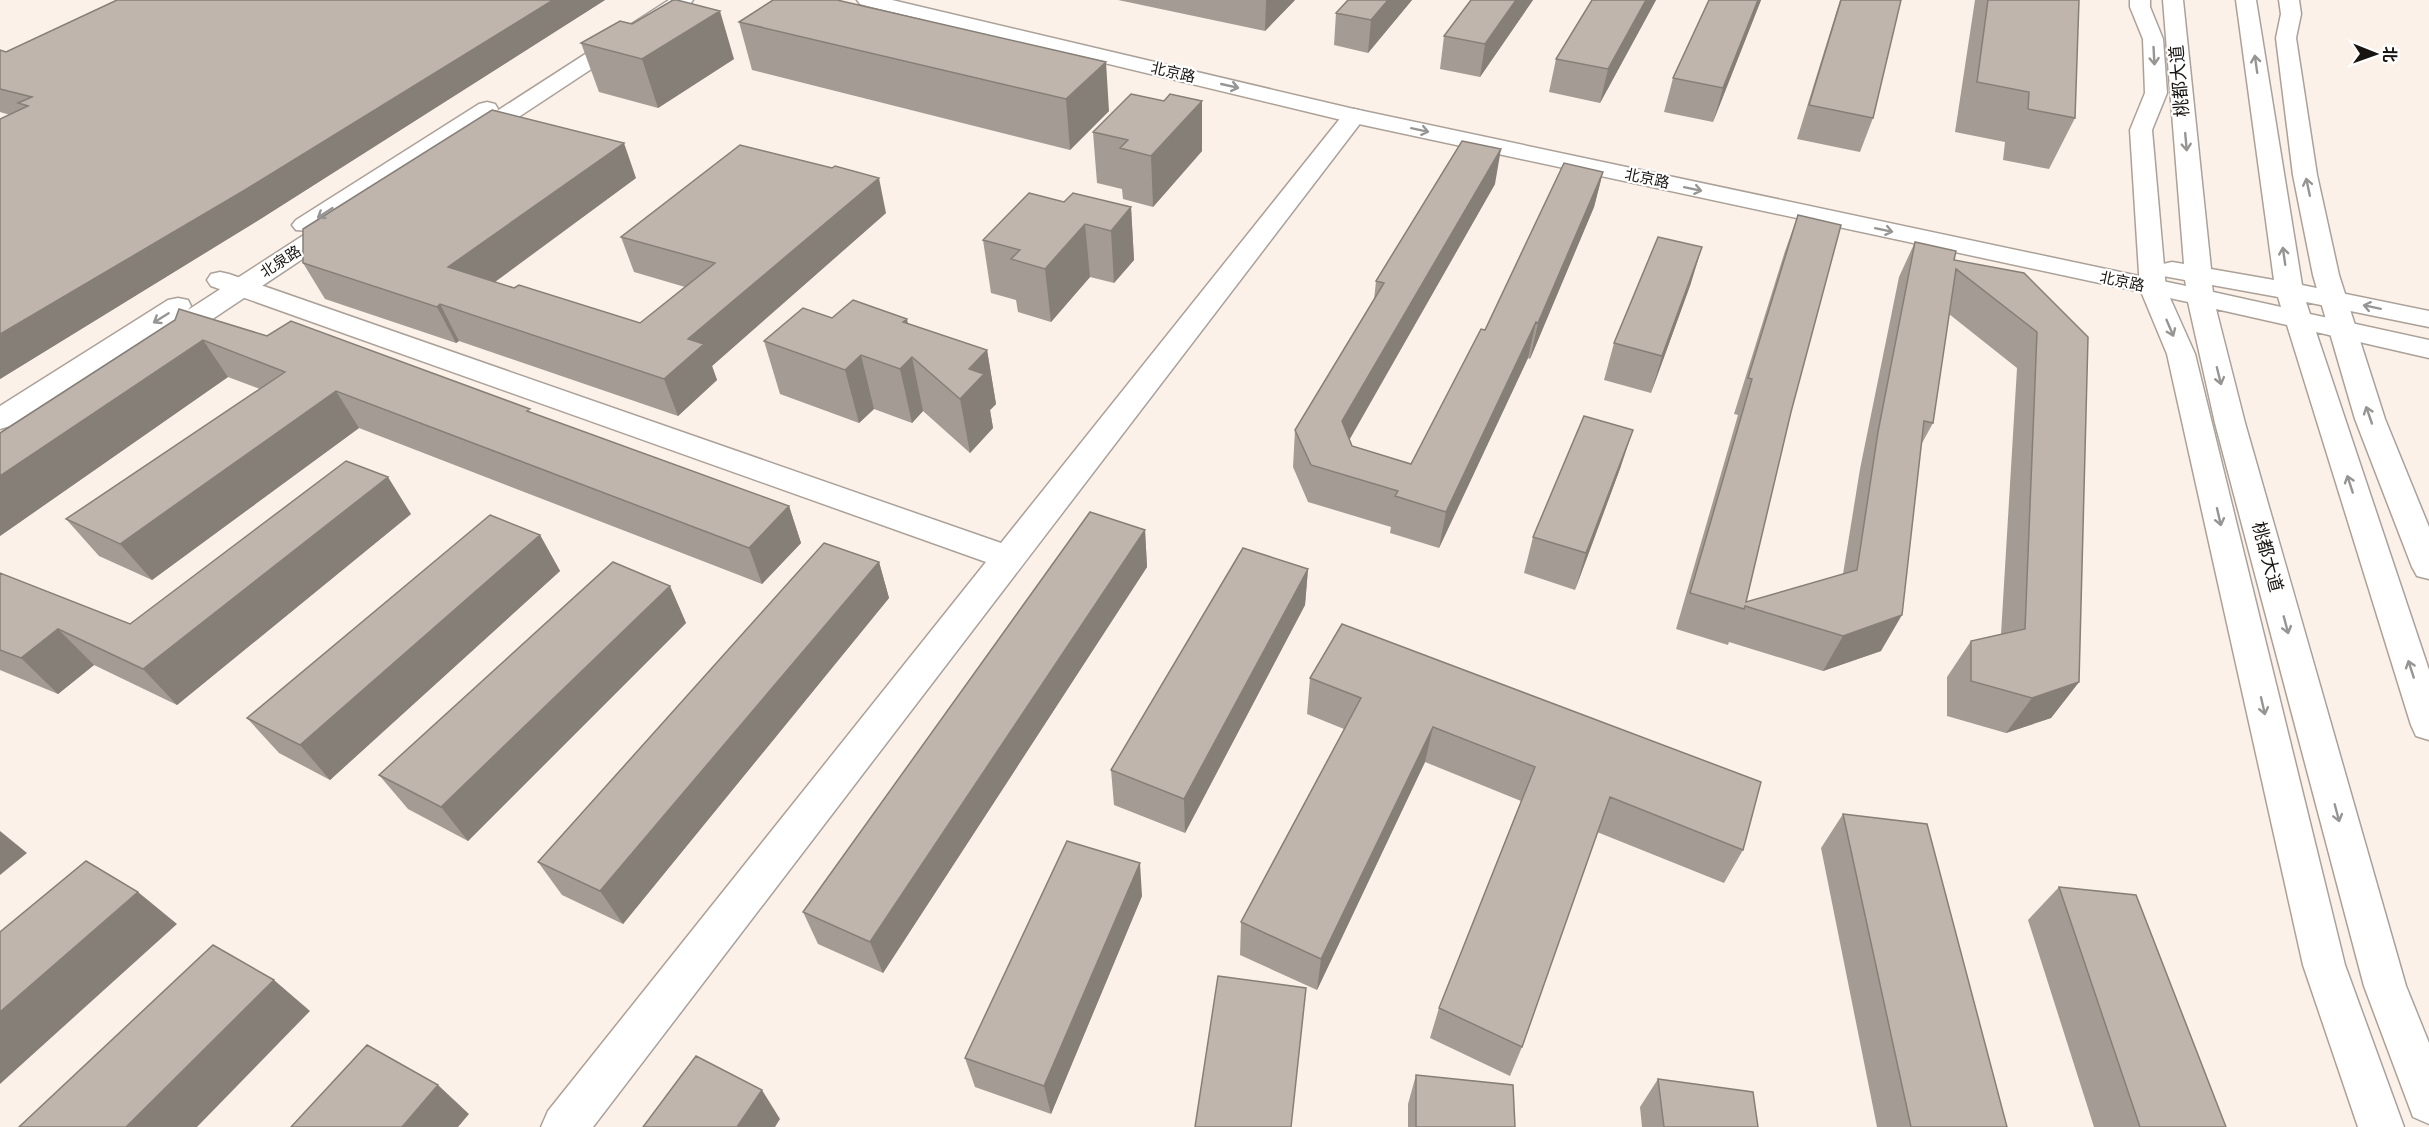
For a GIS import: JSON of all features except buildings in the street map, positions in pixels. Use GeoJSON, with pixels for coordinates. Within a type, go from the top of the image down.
{"type":"FeatureCollection","features":[{"type":"Feature","properties":{"kind":"street","name":"北泉路"},"geometry":{"type":"LineString","coordinates":[[231,284],[658,0]]}},
{"type":"Feature","properties":{"kind":"street","name":"北泉路"},"geometry":{"type":"LineString","coordinates":[[5,429],[683,0]]}},
{"type":"Feature","properties":{"kind":"street","name":"北京路"},"geometry":{"type":"LineString","coordinates":[[867,0],[1354,116],[2152,278],[2199,285],[2289,290],[2429,319]]}},
{"type":"Feature","properties":{"kind":"street","name":"北京路"},"geometry":{"type":"LineString","coordinates":[[927,0],[2152,278]]}},
{"type":"Feature","properties":{"kind":"street"},"geometry":{"type":"LineString","coordinates":[[2140,0],[2140,7],[2153,39],[2156,93],[2141,130],[2152,278],[2181,354],[2324,965],[2381,1127]]}},
{"type":"Feature","properties":{"kind":"street","name":"桃都大道"},"geometry":{"type":"LineString","coordinates":[[2173,0],[2199,285],[2230,423],[2385,986],[2429,1101]]}},
{"type":"Feature","properties":{"kind":"street"},"geometry":{"type":"LineString","coordinates":[[2246,0],[2289,290],[2429,725]]}},
{"type":"Feature","properties":{"kind":"street"},"geometry":{"type":"LineString","coordinates":[[2289,0],[2291,14],[2286,38],[2305,175],[2326,275],[2370,419],[2429,567]]}},
{"type":"Feature","properties":{"kind":"street"},"geometry":{"type":"LineString","coordinates":[[564,1127],[1354,116]]}},
{"type":"Feature","properties":{"kind":"street"},"geometry":{"type":"LineString","coordinates":[[231,284],[1009,558]]}},
{"type":"Feature","properties":{"kind":"street","name":"北京路"},"geometry":{"type":"LineString","coordinates":[[2199,285],[2297,320],[2429,349]]}}]}
